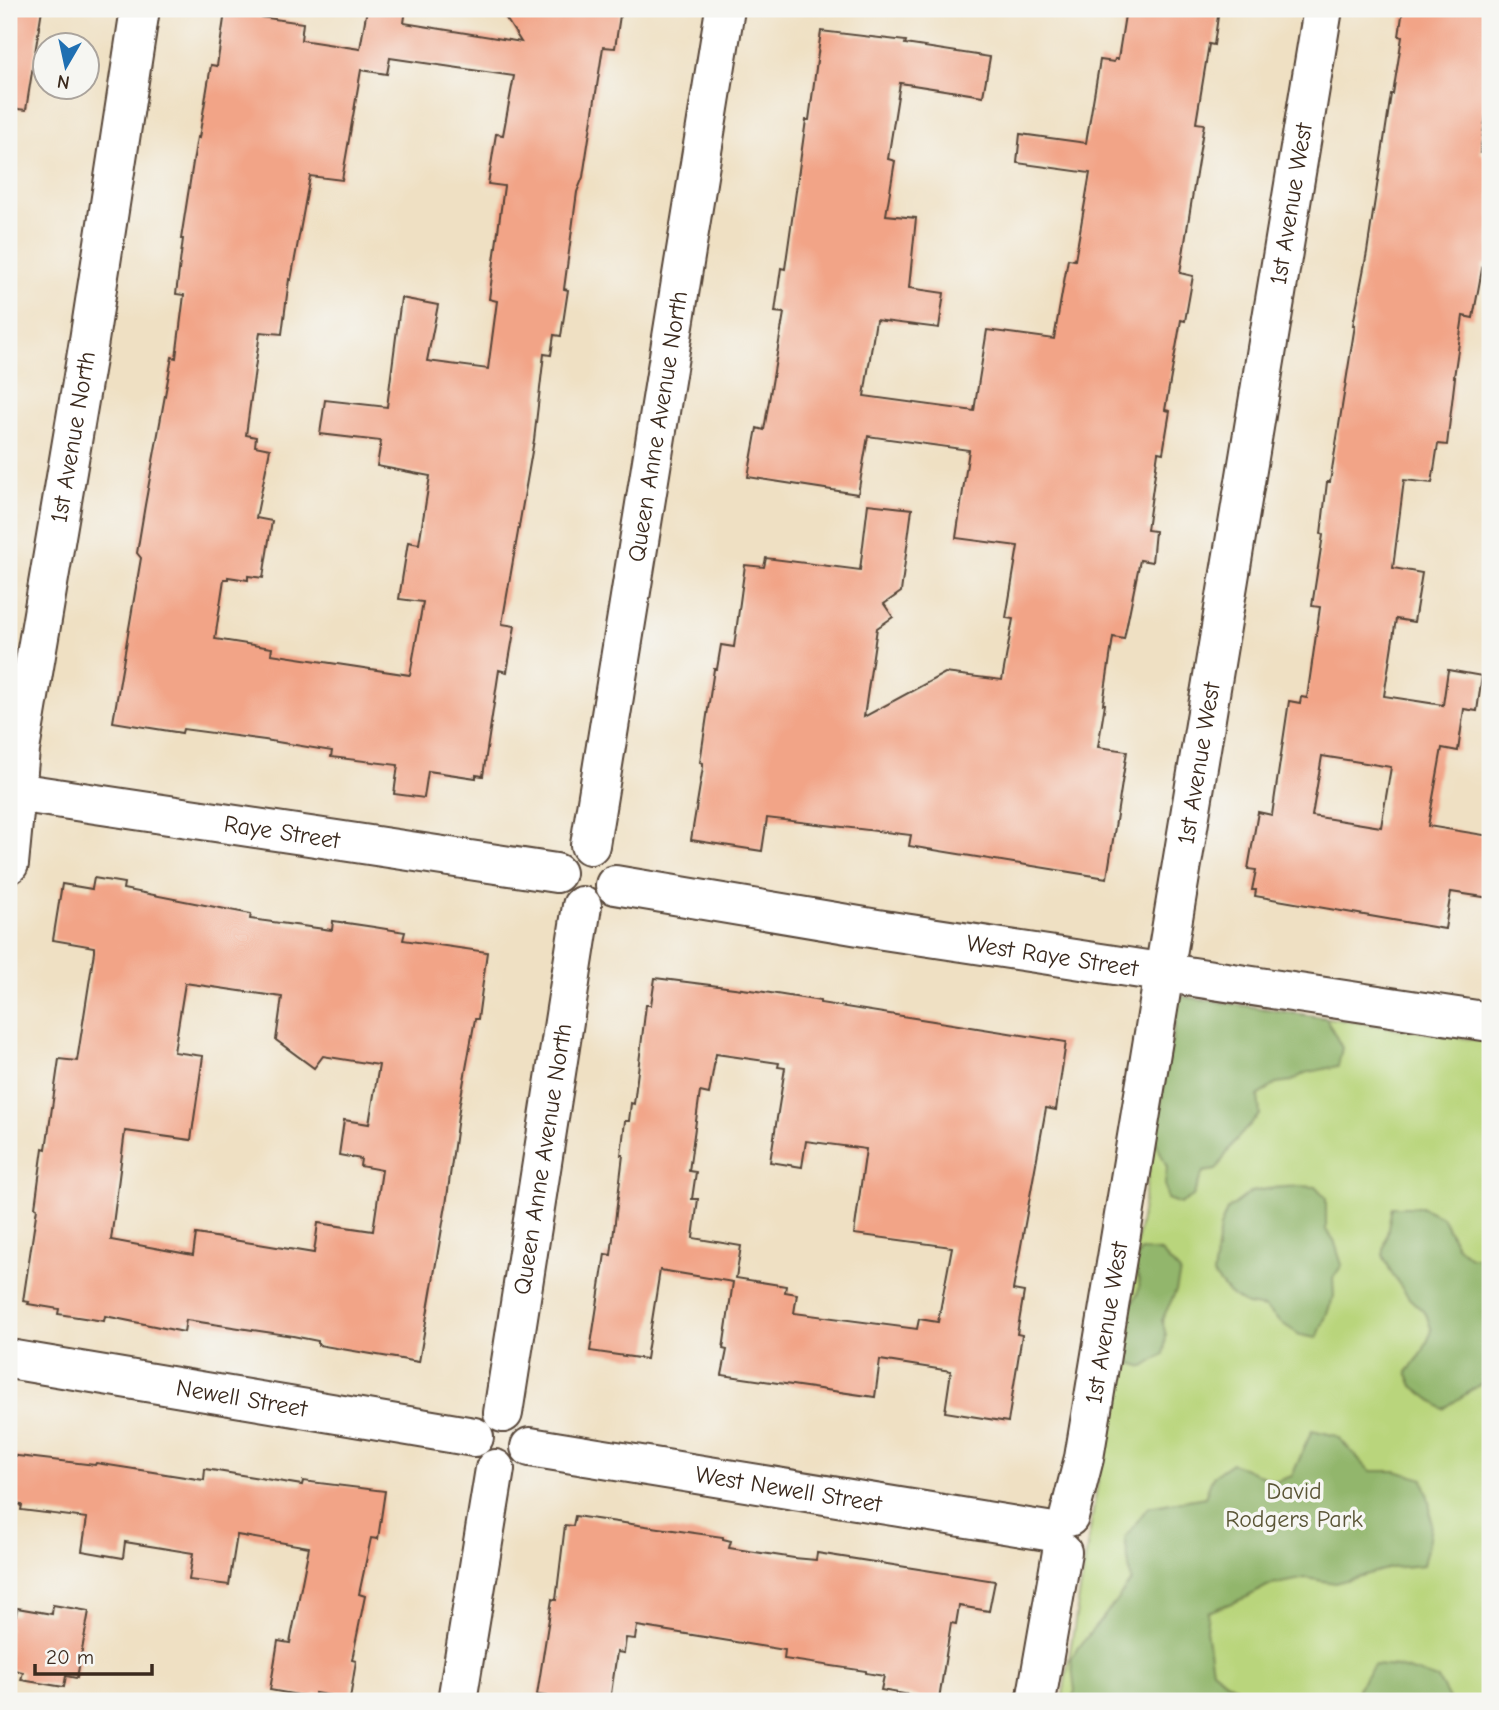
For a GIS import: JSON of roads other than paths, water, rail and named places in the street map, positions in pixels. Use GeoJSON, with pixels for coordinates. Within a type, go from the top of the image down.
{"type":"FeatureCollection","features":[{"type":"Feature","properties":{"kind":"street","name":"1st Avenue North"},"geometry":{"type":"LineString","coordinates":[[9,864],[13,792],[88,347],[140,9]]}},
{"type":"Feature","properties":{"kind":"street","name":"Queen Anne Avenue North"},"geometry":{"type":"LineString","coordinates":[[590,845],[724,9]]}},
{"type":"Feature","properties":{"kind":"street","name":"1st Avenue West"},"geometry":{"type":"LineString","coordinates":[[1036,1701],[1059,1533],[1086,1445],[1323,9]]}},
{"type":"Feature","properties":{"kind":"street","name":"Raye Street"},"geometry":{"type":"LineString","coordinates":[[13,792],[556,873]]}},
{"type":"Feature","properties":{"kind":"street"},"geometry":{"type":"LineString","coordinates":[[590,845],[604,851],[611,858],[615,867],[615,885],[610,895],[602,901],[582,906],[564,897],[558,888],[556,873],[561,858],[568,851],[576,846],[590,845]]}},
{"type":"Feature","properties":{"kind":"street","name":"West Raye Street"},"geometry":{"type":"LineString","coordinates":[[615,885],[877,929],[1490,1022]]}},
{"type":"Feature","properties":{"kind":"street","name":"Queen Anne Avenue North"},"geometry":{"type":"LineString","coordinates":[[503,1412],[582,906]]}},
{"type":"Feature","properties":{"kind":"street","name":"Newell Street"},"geometry":{"type":"LineString","coordinates":[[9,1359],[474,1437]]}},
{"type":"Feature","properties":{"kind":"street"},"geometry":{"type":"LineString","coordinates":[[503,1412],[520,1418],[526,1425],[530,1434],[530,1447],[525,1459],[518,1465],[509,1469],[495,1469],[481,1461],[476,1453],[474,1437],[479,1424],[486,1418],[503,1412]]}},
{"type":"Feature","properties":{"kind":"street","name":"West Newell Street"},"geometry":{"type":"LineString","coordinates":[[530,1447],[1059,1533]]}},
{"type":"Feature","properties":{"kind":"street"},"geometry":{"type":"LineString","coordinates":[[457,1701],[495,1469]]}},
{"type":"Feature","properties":{"kind":"park label","name":"David Rodgers Park"},"geometry":{"type":"Point","coordinates":[1294,1505]}}]}
